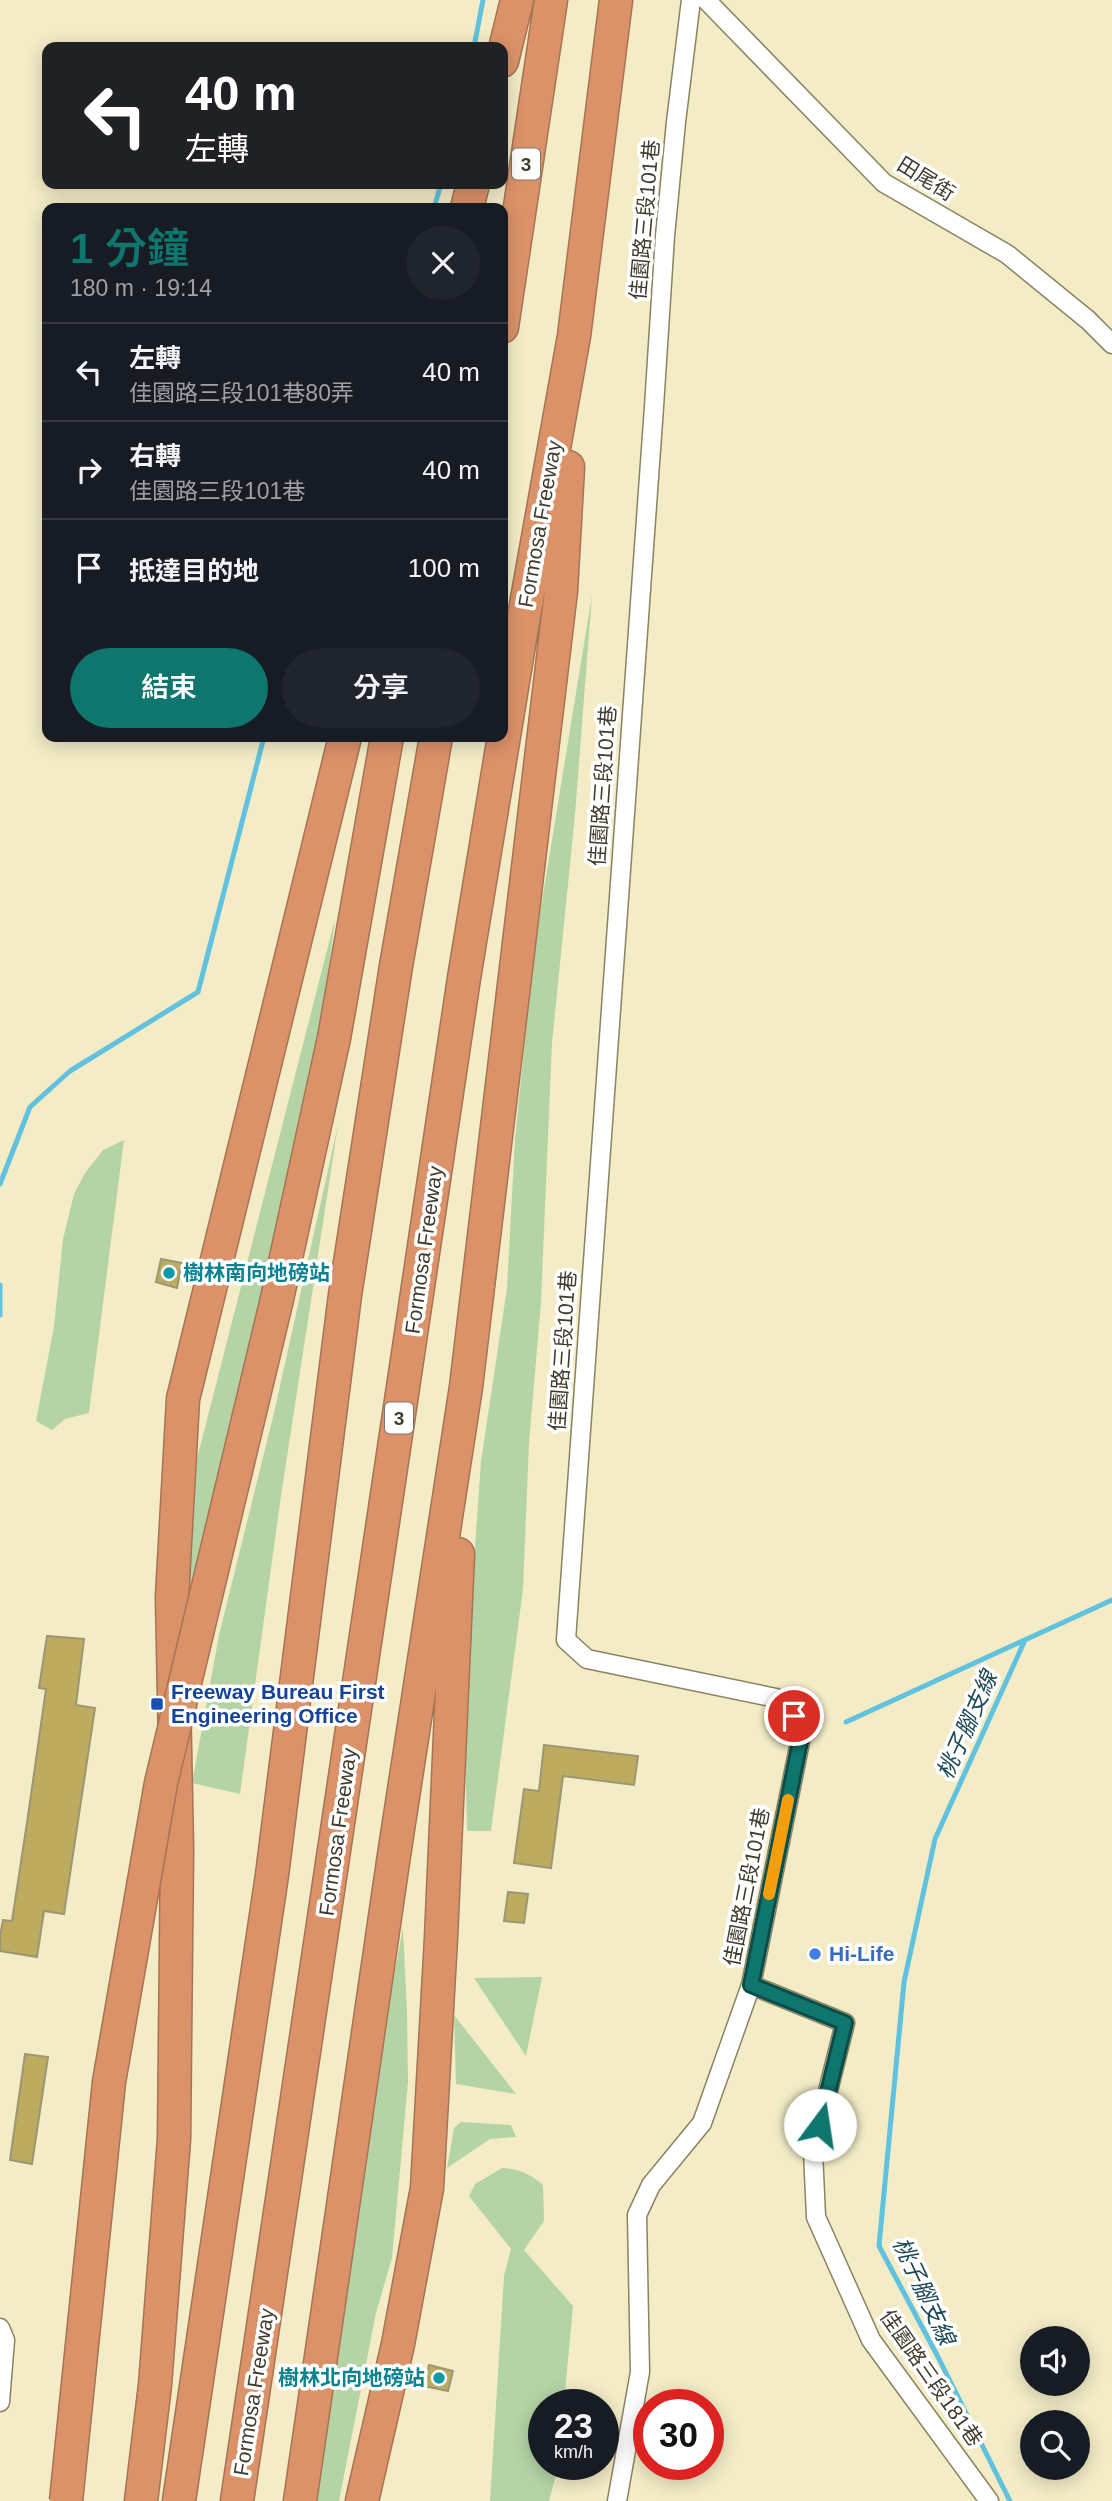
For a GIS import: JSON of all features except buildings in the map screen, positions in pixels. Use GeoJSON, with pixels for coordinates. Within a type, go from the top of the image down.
{"type":"FeatureCollection","features":[{"type":"Feature","properties":{"kind":"highway"},"geometry":{"type":"LineString","coordinates":[[507,42],[517,0]]}},
{"type":"Feature","properties":{"kind":"highway","name":"3"},"geometry":{"type":"LineString","coordinates":[[508,287],[551,0]]}},
{"type":"Feature","properties":{"kind":"highway","name":"Formosa Freeway"},"geometry":{"type":"LineString","coordinates":[[508,710],[574,336],[616,0]]}},
{"type":"Feature","properties":{"kind":"highway"},"geometry":{"type":"LineString","coordinates":[[300,2501],[466,1387],[561,591],[574,336]]}},
{"type":"Feature","properties":{"kind":"highway"},"geometry":{"type":"LineString","coordinates":[[141,2501],[155,2385],[174,2139],[177,1848],[172,1597],[183,1399],[344,742]]}},
{"type":"Feature","properties":{"kind":"highway"},"geometry":{"type":"LineString","coordinates":[[66,2501],[109,2082],[158,1797],[277,1299],[334,1038],[386,742]]}},
{"type":"Feature","properties":{"kind":"highway"},"geometry":{"type":"LineString","coordinates":[[178,2501],[272,1875],[345,1295],[394,980],[435,742]]}},
{"type":"Feature","properties":{"kind":"highway","name":"Formosa Freeway"},"geometry":{"type":"LineString","coordinates":[[237,2501],[466,964],[503,742]]}},
{"type":"Feature","properties":{"kind":"highway"},"geometry":{"type":"LineString","coordinates":[[362,2501],[398,2344],[427,2188],[466,1387]]}},
{"type":"Feature","properties":{"kind":"street","name":"佳園路三段101巷"},"geometry":{"type":"LineString","coordinates":[[617,2501],[640,2372],[638,2215],[651,2185],[702,2123],[751,1985],[802,1732],[794,1716],[776,1698],[587,1659],[566,1640],[665,236],[691,0]]}},
{"type":"Feature","properties":{"kind":"street","name":"田尾街"},"geometry":{"type":"LineString","coordinates":[[706,0],[884,183],[1007,254],[1088,320],[1112,344]]}},
{"type":"Feature","properties":{"kind":"street","name":"佳園路三段181巷"},"geometry":{"type":"LineString","coordinates":[[751,1985],[845,2023],[813,2151],[816,2217],[871,2340],[989,2501]]}},
{"type":"Feature","properties":{"kind":"street"},"geometry":{"type":"LineString","coordinates":[[0,2328],[5,2340],[0,2402]]}},
{"type":"Feature","properties":{"kind":"green space"},"geometry":{"type":"Polygon","coordinates":[[[592,595],[575,815],[552,1043],[541,1302],[529,1443],[523,1589],[491,1831],[467,1831],[464,1706],[481,1461],[507,1288],[515,1139],[534,950],[592,595]]]}},
{"type":"Feature","properties":{"kind":"green space"},"geometry":{"type":"Polygon","coordinates":[[[335,919],[317,1065],[187,1619],[189,1490],[335,919]]]}},
{"type":"Feature","properties":{"kind":"green space"},"geometry":{"type":"Polygon","coordinates":[[[338,1125],[281,1496],[240,1794],[192,1783],[219,1635],[274,1413],[338,1125]]]}},
{"type":"Feature","properties":{"kind":"green space"},"geometry":{"type":"Polygon","coordinates":[[[124,1140],[89,1413],[65,1419],[52,1430],[36,1421],[54,1326],[63,1239],[74,1194],[85,1173],[103,1150],[124,1140]]]}},
{"type":"Feature","properties":{"kind":"green space"},"geometry":{"type":"Polygon","coordinates":[[[403,1928],[408,2082],[392,2258],[376,2313],[339,2501],[315,2501],[344,2291],[359,2216],[383,2033],[403,1928]]]}},
{"type":"Feature","properties":{"kind":"green space"},"geometry":{"type":"Polygon","coordinates":[[[542,1977],[526,2056],[474,1978],[542,1977]]]}},
{"type":"Feature","properties":{"kind":"green space"},"geometry":{"type":"Polygon","coordinates":[[[454,2015],[516,2094],[456,2084],[454,2015]]]}},
{"type":"Feature","properties":{"kind":"green space"},"geometry":{"type":"Polygon","coordinates":[[[461,2122],[511,2125],[516,2137],[490,2139],[447,2168],[454,2128],[461,2122]]]}},
{"type":"Feature","properties":{"kind":"green space"},"geometry":{"type":"Polygon","coordinates":[[[502,2168],[524,2173],[543,2185],[544,2221],[524,2250],[573,2306],[565,2389],[528,2389],[528,2480],[555,2480],[549,2501],[490,2501],[504,2276],[511,2249],[469,2196],[475,2184],[502,2168]]]}},
{"type":"Feature","properties":{"kind":"waterway"},"geometry":{"type":"LineString","coordinates":[[475,42],[483,0]]}},
{"type":"Feature","properties":{"kind":"waterway"},"geometry":{"type":"LineString","coordinates":[[435,203],[440,189]]}},
{"type":"Feature","properties":{"kind":"waterway"},"geometry":{"type":"LineString","coordinates":[[0,1184],[30,1107],[70,1071],[198,992],[263,742]]}},
{"type":"Feature","properties":{"kind":"waterway"},"geometry":{"type":"LineString","coordinates":[[0,1285],[0,1315]]}},
{"type":"Feature","properties":{"kind":"waterway"},"geometry":{"type":"LineString","coordinates":[[846,1722],[1112,1600]]}},
{"type":"Feature","properties":{"kind":"waterway","name":"桃子腳支線"},"geometry":{"type":"LineString","coordinates":[[1010,2501],[879,2246],[904,1982],[935,1839],[1025,1640]]}},
{"type":"Feature","properties":{"kind":"slow traffic"},"geometry":{"type":"LineString","coordinates":[[769,1894],[788,1800]]}},
{"type":"Feature","properties":{"kind":"place","name":"樹林南向地磅站"},"geometry":{"type":"Point","coordinates":[169,1273]}},
{"type":"Feature","properties":{"kind":"place","name":"Freeway Bureau First Engineering Office"},"geometry":{"type":"Point","coordinates":[157,1704]}},
{"type":"Feature","properties":{"kind":"place","name":"Hi-Life"},"geometry":{"type":"Point","coordinates":[815,1954]}},
{"type":"Feature","properties":{"kind":"place","name":"樹林北向地磅站"},"geometry":{"type":"Point","coordinates":[439,2378]}},
{"type":"Feature","properties":{"kind":"route"},"geometry":{"type":"LineString","coordinates":[[794,1716],[802,1732],[751,1985],[845,2023],[820,2125]]}}]}
